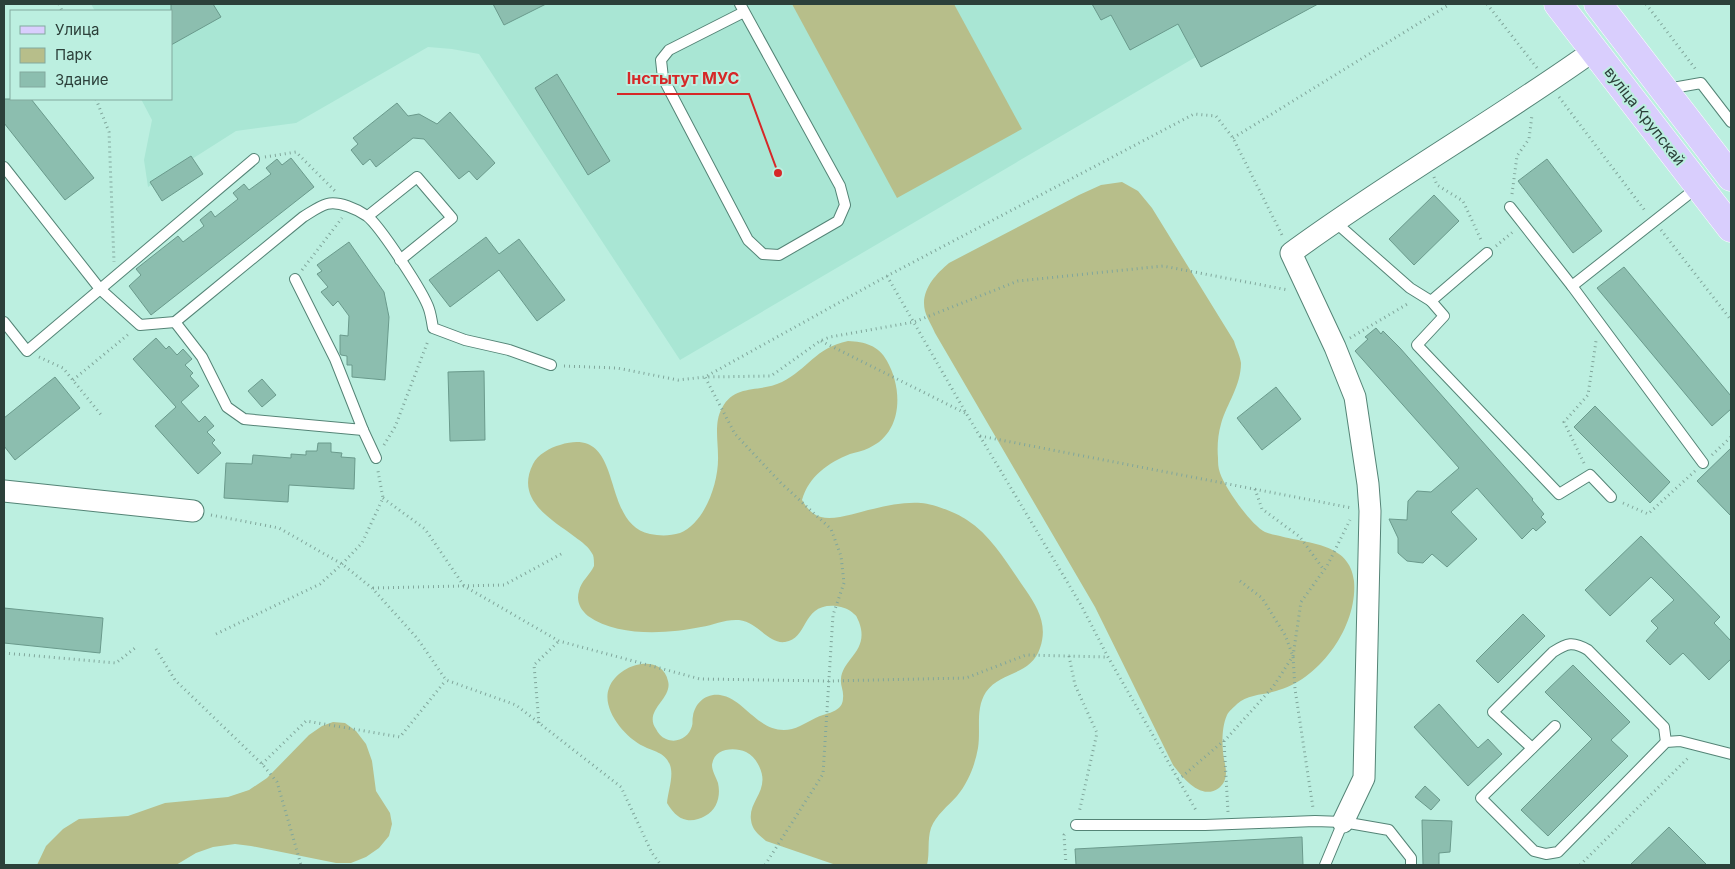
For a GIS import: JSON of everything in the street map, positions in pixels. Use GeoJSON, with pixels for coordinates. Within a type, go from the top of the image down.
{"type":"FeatureCollection","features":[{"type":"Feature","properties":{"kind":"main road","name":"вуліца Крупскай"},"geometry":{"type":"LineString","coordinates":[[1558,4],[1731,228]]}},
{"type":"Feature","properties":{"kind":"main road","name":"вуліца Крупскай"},"geometry":{"type":"LineString","coordinates":[[1598,4],[1731,177]]}},
{"type":"Feature","properties":{"kind":"street"},"geometry":{"type":"LineString","coordinates":[[1343,822],[1364,778],[1370,511],[1368,484],[1355,397],[1335,347],[1291,254],[1334,222],[1593,51]]}},
{"type":"Feature","properties":{"kind":"street"},"geometry":{"type":"LineString","coordinates":[[4,491],[193,511]]}},
{"type":"Feature","properties":{"kind":"lane"},"geometry":{"type":"LineString","coordinates":[[742,8],[840,186],[845,205],[838,220],[779,255],[763,254],[748,240],[664,78],[661,60],[669,50],[742,8]]}},
{"type":"Feature","properties":{"kind":"lane"},"geometry":{"type":"LineString","coordinates":[[1664,89],[1701,83],[1731,122]]}},
{"type":"Feature","properties":{"kind":"lane"},"geometry":{"type":"LineString","coordinates":[[4,322],[27,351],[254,159]]}},
{"type":"Feature","properties":{"kind":"lane"},"geometry":{"type":"LineString","coordinates":[[4,167],[100,290],[140,325],[175,322],[303,217],[327,204],[351,207],[368,216],[400,260],[429,308],[433,328],[465,340],[509,350],[551,365]]}},
{"type":"Feature","properties":{"kind":"lane"},"geometry":{"type":"LineString","coordinates":[[368,216],[417,177],[452,218],[400,260]]}},
{"type":"Feature","properties":{"kind":"lane"},"geometry":{"type":"LineString","coordinates":[[1572,286],[1700,186]]}},
{"type":"Feature","properties":{"kind":"lane"},"geometry":{"type":"LineString","coordinates":[[1510,207],[1572,286],[1703,463]]}},
{"type":"Feature","properties":{"kind":"lane"},"geometry":{"type":"LineString","coordinates":[[1334,222],[1410,288],[1427,298],[1444,316],[1417,345],[1559,494],[1590,475],[1611,497]]}},
{"type":"Feature","properties":{"kind":"lane"},"geometry":{"type":"LineString","coordinates":[[1427,298],[1487,253]]}},
{"type":"Feature","properties":{"kind":"lane"},"geometry":{"type":"LineString","coordinates":[[295,279],[335,359],[376,458]]}},
{"type":"Feature","properties":{"kind":"lane"},"geometry":{"type":"LineString","coordinates":[[175,322],[202,357],[227,407],[244,418],[363,430]]}},
{"type":"Feature","properties":{"kind":"lane"},"geometry":{"type":"LineString","coordinates":[[1532,748],[1493,712],[1553,652],[1565,645],[1578,644],[1588,650],[1664,726],[1666,742]]}},
{"type":"Feature","properties":{"kind":"lane"},"geometry":{"type":"LineString","coordinates":[[1555,726],[1480,798],[1534,851],[1546,854],[1558,852],[1666,742],[1680,741],[1731,754]]}},
{"type":"Feature","properties":{"kind":"lane"},"geometry":{"type":"LineString","coordinates":[[1325,865],[1343,822]]}},
{"type":"Feature","properties":{"kind":"lane"},"geometry":{"type":"LineString","coordinates":[[1076,825],[1343,822],[1389,830],[1411,858],[1411,865]]}},
{"type":"Feature","properties":{"kind":"path"},"geometry":{"type":"LineString","coordinates":[[1232,138],[1450,4]]}},
{"type":"Feature","properties":{"kind":"path"},"geometry":{"type":"LineString","coordinates":[[1487,4],[1541,87],[1654,222],[1731,320]]}},
{"type":"Feature","properties":{"kind":"path"},"geometry":{"type":"LineString","coordinates":[[1646,4],[1701,75]]}},
{"type":"Feature","properties":{"kind":"path"},"geometry":{"type":"LineString","coordinates":[[1510,207],[1517,156],[1529,139],[1541,87]]}},
{"type":"Feature","properties":{"kind":"path"},"geometry":{"type":"LineString","coordinates":[[96,100],[109,132],[114,278]]}},
{"type":"Feature","properties":{"kind":"path"},"geometry":{"type":"LineString","coordinates":[[705,377],[886,276],[1194,114],[1216,116],[1232,138],[1291,254]]}},
{"type":"Feature","properties":{"kind":"path"},"geometry":{"type":"LineString","coordinates":[[254,159],[296,152],[351,207],[295,279]]}},
{"type":"Feature","properties":{"kind":"path"},"geometry":{"type":"LineString","coordinates":[[1429,160],[1437,185],[1463,201],[1487,253],[1523,224]]}},
{"type":"Feature","properties":{"kind":"path"},"geometry":{"type":"LineString","coordinates":[[551,365],[617,368],[678,380],[705,377],[771,376],[830,336],[914,322],[1018,281],[1163,266],[1311,295]]}},
{"type":"Feature","properties":{"kind":"path"},"geometry":{"type":"LineString","coordinates":[[886,276],[1081,605],[1108,657],[1205,825]]}},
{"type":"Feature","properties":{"kind":"path"},"geometry":{"type":"LineString","coordinates":[[1335,347],[1427,298]]}},
{"type":"Feature","properties":{"kind":"path"},"geometry":{"type":"LineString","coordinates":[[1590,475],[1564,422],[1588,395],[1599,323]]}},
{"type":"Feature","properties":{"kind":"path"},"geometry":{"type":"LineString","coordinates":[[73,380],[140,325]]}},
{"type":"Feature","properties":{"kind":"path"},"geometry":{"type":"LineString","coordinates":[[216,634],[320,584],[362,544],[383,498],[376,458],[395,427],[433,328]]}},
{"type":"Feature","properties":{"kind":"path"},"geometry":{"type":"LineString","coordinates":[[820,341],[966,413]]}},
{"type":"Feature","properties":{"kind":"path"},"geometry":{"type":"LineString","coordinates":[[27,351],[64,368],[102,416]]}},
{"type":"Feature","properties":{"kind":"path"},"geometry":{"type":"LineString","coordinates":[[705,377],[735,434],[781,483],[831,528],[841,556],[844,583],[833,615],[823,774],[764,865]]}},
{"type":"Feature","properties":{"kind":"path"},"geometry":{"type":"LineString","coordinates":[[980,436],[1356,508],[1324,570],[1302,602],[1293,656],[1295,689],[1315,821]]}},
{"type":"Feature","properties":{"kind":"path"},"geometry":{"type":"LineString","coordinates":[[1611,497],[1648,514],[1731,437]]}},
{"type":"Feature","properties":{"kind":"path"},"geometry":{"type":"LineString","coordinates":[[1255,489],[1262,510],[1300,537],[1324,570]]}},
{"type":"Feature","properties":{"kind":"path"},"geometry":{"type":"LineString","coordinates":[[383,498],[425,529],[464,586],[560,641],[700,679],[829,681],[966,678],[1026,655],[1108,657]]}},
{"type":"Feature","properties":{"kind":"path"},"geometry":{"type":"LineString","coordinates":[[193,511],[278,528],[342,564],[372,588],[417,638],[446,680],[516,705],[621,787],[652,853],[661,865]]}},
{"type":"Feature","properties":{"kind":"path"},"geometry":{"type":"LineString","coordinates":[[372,588],[504,585],[563,553]]}},
{"type":"Feature","properties":{"kind":"path"},"geometry":{"type":"LineString","coordinates":[[1240,581],[1262,598],[1286,635],[1293,656]]}},
{"type":"Feature","properties":{"kind":"path"},"geometry":{"type":"LineString","coordinates":[[539,723],[534,665],[560,641]]}},
{"type":"Feature","properties":{"kind":"path"},"geometry":{"type":"LineString","coordinates":[[4,654],[116,663],[135,648]]}},
{"type":"Feature","properties":{"kind":"path"},"geometry":{"type":"LineString","coordinates":[[156,649],[175,680],[262,764],[277,782],[301,865]]}},
{"type":"Feature","properties":{"kind":"path"},"geometry":{"type":"LineString","coordinates":[[1066,865],[1064,835],[1076,825],[1097,733],[1075,685],[1069,656]]}},
{"type":"Feature","properties":{"kind":"path"},"geometry":{"type":"LineString","coordinates":[[1178,780],[1224,740],[1273,687],[1293,656]]}},
{"type":"Feature","properties":{"kind":"path"},"geometry":{"type":"LineString","coordinates":[[262,764],[306,721],[400,737],[446,680]]}},
{"type":"Feature","properties":{"kind":"path"},"geometry":{"type":"LineString","coordinates":[[1224,740],[1229,823]]}},
{"type":"Feature","properties":{"kind":"path"},"geometry":{"type":"LineString","coordinates":[[1580,865],[1701,746]]}},
{"type":"Feature","properties":{"kind":"shaded area"},"geometry":{"type":"Polygon","coordinates":[[[91,4],[1286,4],[680,360],[479,54],[428,47],[296,123],[236,131],[148,187],[144,160],[152,120],[142,100],[172,100],[172,10],[94,10],[91,4]]]}},
{"type":"Feature","properties":{"kind":"green space"},"geometry":{"type":"Polygon","coordinates":[[[792,4],[954,4],[1022,129],[897,198],[792,4]]]}},
{"type":"Feature","properties":{"kind":"green space"},"geometry":{"type":"Polygon","coordinates":[[[1122,182],[1138,191],[1152,208],[1234,341],[1239,355],[1241,363],[1239,379],[1224,416],[1218,441],[1219,469],[1227,488],[1239,506],[1259,528],[1265,532],[1326,547],[1336,552],[1345,559],[1351,568],[1354,581],[1354,598],[1350,616],[1343,633],[1321,663],[1307,676],[1292,685],[1246,698],[1228,714],[1225,719],[1223,738],[1225,780],[1219,788],[1206,792],[1193,786],[1173,765],[1095,607],[935,333],[925,311],[924,304],[930,284],[949,263],[1079,195],[1101,185],[1122,182]]]}},
{"type":"Feature","properties":{"kind":"green space"},"geometry":{"type":"Polygon","coordinates":[[[848,341],[871,345],[887,361],[896,384],[897,409],[894,421],[880,441],[867,449],[842,458],[820,471],[805,492],[802,500],[805,505],[815,514],[827,518],[840,517],[897,504],[921,503],[945,509],[967,520],[985,535],[999,552],[1034,603],[1042,624],[1042,640],[1036,657],[1023,669],[999,680],[986,692],[979,712],[979,741],[973,767],[961,791],[933,823],[929,837],[927,865],[836,865],[766,841],[754,829],[751,820],[751,813],[761,789],[762,774],[754,758],[741,750],[725,750],[716,755],[714,759],[712,767],[718,783],[719,793],[713,810],[696,820],[683,819],[675,814],[667,803],[671,774],[668,761],[662,755],[636,742],[622,729],[611,713],[607,696],[614,679],[621,672],[640,664],[658,666],[664,672],[668,681],[668,687],[655,710],[653,722],[660,735],[670,740],[682,739],[688,733],[692,726],[696,707],[706,697],[715,695],[729,698],[738,703],[770,727],[780,730],[792,729],[834,711],[843,702],[841,681],[843,672],[861,640],[859,622],[856,616],[848,610],[836,606],[825,607],[811,615],[798,635],[785,642],[773,640],[752,625],[739,620],[658,632],[628,631],[600,623],[585,613],[579,605],[578,598],[582,584],[594,566],[593,555],[585,545],[555,523],[538,507],[528,488],[533,464],[541,455],[556,446],[581,442],[595,448],[604,461],[623,512],[634,526],[654,535],[680,533],[697,520],[709,501],[718,466],[718,419],[727,400],[741,392],[782,382],[827,349],[848,341]]]}},
{"type":"Feature","properties":{"kind":"green space"},"geometry":{"type":"Polygon","coordinates":[[[333,722],[345,723],[356,731],[366,744],[372,761],[376,791],[390,813],[392,824],[389,836],[379,848],[366,857],[351,863],[336,863],[235,844],[213,847],[196,853],[176,865],[37,865],[46,846],[63,829],[79,819],[128,816],[165,803],[228,797],[249,790],[267,778],[309,735],[322,726],[333,722]]]}},
{"type":"Feature","properties":{"kind":"building"},"geometry":{"type":"Polygon","coordinates":[[[171,4],[213,4],[221,17],[172,44],[171,4]]]}},
{"type":"Feature","properties":{"kind":"building"},"geometry":{"type":"Polygon","coordinates":[[[493,4],[546,4],[504,25],[493,4]]]}},
{"type":"Feature","properties":{"kind":"building"},"geometry":{"type":"Polygon","coordinates":[[[1092,4],[1318,4],[1201,67],[1178,24],[1130,50],[1111,15],[1101,20],[1092,4]]]}},
{"type":"Feature","properties":{"kind":"building"},"geometry":{"type":"Polygon","coordinates":[[[557,74],[610,161],[588,175],[535,88],[557,74]]]}},
{"type":"Feature","properties":{"kind":"building"},"geometry":{"type":"Polygon","coordinates":[[[4,99],[32,100],[94,178],[65,200],[4,123],[4,99]]]}},
{"type":"Feature","properties":{"kind":"building"},"geometry":{"type":"Polygon","coordinates":[[[397,103],[408,116],[419,114],[437,124],[450,112],[495,163],[477,180],[469,171],[459,179],[424,139],[413,138],[376,167],[370,159],[363,165],[351,150],[358,144],[353,138],[397,103]]]}},
{"type":"Feature","properties":{"kind":"building"},"geometry":{"type":"Polygon","coordinates":[[[191,156],[203,174],[162,201],[150,182],[191,156]]]}},
{"type":"Feature","properties":{"kind":"building"},"geometry":{"type":"Polygon","coordinates":[[[291,158],[314,187],[151,315],[129,286],[141,275],[136,269],[178,236],[183,242],[204,226],[200,220],[211,211],[215,217],[238,199],[233,193],[244,184],[249,190],[271,174],[266,168],[277,159],[282,165],[291,158]]]}},
{"type":"Feature","properties":{"kind":"building"},"geometry":{"type":"Polygon","coordinates":[[[1547,159],[1602,231],[1573,253],[1518,181],[1547,159]]]}},
{"type":"Feature","properties":{"kind":"building"},"geometry":{"type":"Polygon","coordinates":[[[1434,195],[1459,221],[1414,265],[1389,239],[1434,195]]]}},
{"type":"Feature","properties":{"kind":"building"},"geometry":{"type":"Polygon","coordinates":[[[486,237],[499,254],[519,239],[565,300],[537,321],[499,270],[450,307],[429,280],[486,237]]]}},
{"type":"Feature","properties":{"kind":"building"},"geometry":{"type":"Polygon","coordinates":[[[349,242],[384,292],[389,317],[385,380],[352,377],[352,365],[347,365],[347,356],[340,353],[340,335],[348,336],[349,316],[338,301],[333,306],[321,292],[328,287],[317,274],[322,271],[317,265],[349,242]]]}},
{"type":"Feature","properties":{"kind":"building"},"geometry":{"type":"Polygon","coordinates":[[[1624,267],[1731,396],[1731,409],[1712,426],[1597,288],[1624,267]]]}},
{"type":"Feature","properties":{"kind":"building"},"geometry":{"type":"Polygon","coordinates":[[[1376,328],[1381,334],[1383,331],[1400,348],[1533,499],[1544,514],[1541,517],[1546,522],[1536,531],[1533,528],[1522,539],[1477,488],[1451,512],[1477,539],[1447,567],[1432,554],[1423,563],[1407,561],[1398,553],[1398,538],[1389,519],[1407,520],[1408,501],[1417,491],[1431,492],[1459,468],[1355,351],[1368,339],[1365,337],[1376,328]]]}},
{"type":"Feature","properties":{"kind":"building"},"geometry":{"type":"Polygon","coordinates":[[[156,338],[166,349],[169,346],[177,355],[183,349],[192,359],[185,365],[193,373],[190,376],[199,386],[181,402],[199,422],[205,416],[214,426],[207,432],[215,440],[212,443],[221,453],[198,474],[155,426],[176,407],[133,359],[156,338]]]}},
{"type":"Feature","properties":{"kind":"building"},"geometry":{"type":"Polygon","coordinates":[[[484,371],[485,440],[450,441],[448,372],[484,371]]]}},
{"type":"Feature","properties":{"kind":"building"},"geometry":{"type":"Polygon","coordinates":[[[55,377],[80,408],[15,460],[4,446],[4,418],[55,377]]]}},
{"type":"Feature","properties":{"kind":"building"},"geometry":{"type":"Polygon","coordinates":[[[262,379],[276,395],[262,407],[248,391],[262,379]]]}},
{"type":"Feature","properties":{"kind":"building"},"geometry":{"type":"Polygon","coordinates":[[[1276,387],[1301,419],[1262,450],[1237,418],[1276,387]]]}},
{"type":"Feature","properties":{"kind":"building"},"geometry":{"type":"Polygon","coordinates":[[[1595,406],[1670,482],[1650,503],[1574,427],[1595,406]]]}},
{"type":"Feature","properties":{"kind":"building"},"geometry":{"type":"Polygon","coordinates":[[[318,443],[331,443],[331,452],[342,453],[341,457],[355,458],[354,489],[289,485],[288,502],[224,498],[226,463],[252,464],[253,455],[291,458],[291,454],[306,455],[306,451],[317,451],[318,443]]]}},
{"type":"Feature","properties":{"kind":"building"},"geometry":{"type":"Polygon","coordinates":[[[1731,448],[1731,516],[1697,481],[1731,448]]]}},
{"type":"Feature","properties":{"kind":"building"},"geometry":{"type":"Polygon","coordinates":[[[1641,536],[1720,617],[1714,623],[1731,641],[1731,659],[1709,680],[1683,653],[1670,665],[1646,641],[1658,628],[1651,621],[1674,600],[1651,577],[1610,616],[1585,590],[1641,536]]]}},
{"type":"Feature","properties":{"kind":"building"},"geometry":{"type":"Polygon","coordinates":[[[4,608],[103,618],[100,653],[4,643],[4,608]]]}},
{"type":"Feature","properties":{"kind":"building"},"geometry":{"type":"Polygon","coordinates":[[[1523,614],[1545,636],[1498,683],[1476,661],[1523,614]]]}},
{"type":"Feature","properties":{"kind":"building"},"geometry":{"type":"Polygon","coordinates":[[[1573,665],[1630,722],[1611,740],[1628,756],[1548,836],[1521,810],[1592,739],[1545,692],[1573,665]]]}},
{"type":"Feature","properties":{"kind":"building"},"geometry":{"type":"Polygon","coordinates":[[[1439,704],[1478,748],[1488,739],[1502,754],[1468,786],[1414,727],[1439,704]]]}},
{"type":"Feature","properties":{"kind":"building"},"geometry":{"type":"Polygon","coordinates":[[[1425,786],[1440,800],[1431,810],[1415,797],[1425,786]]]}},
{"type":"Feature","properties":{"kind":"building"},"geometry":{"type":"Polygon","coordinates":[[[1422,820],[1452,821],[1450,852],[1439,853],[1439,865],[1423,865],[1422,820]]]}},
{"type":"Feature","properties":{"kind":"building"},"geometry":{"type":"Polygon","coordinates":[[[1669,827],[1707,865],[1630,865],[1669,827]]]}},
{"type":"Feature","properties":{"kind":"building"},"geometry":{"type":"Polygon","coordinates":[[[1302,837],[1303,865],[1076,865],[1075,849],[1302,837]]]}},
{"type":"Feature","properties":{"kind":"place","name":"Інстытут МУС"},"geometry":{"type":"Point","coordinates":[778,173]}}]}
